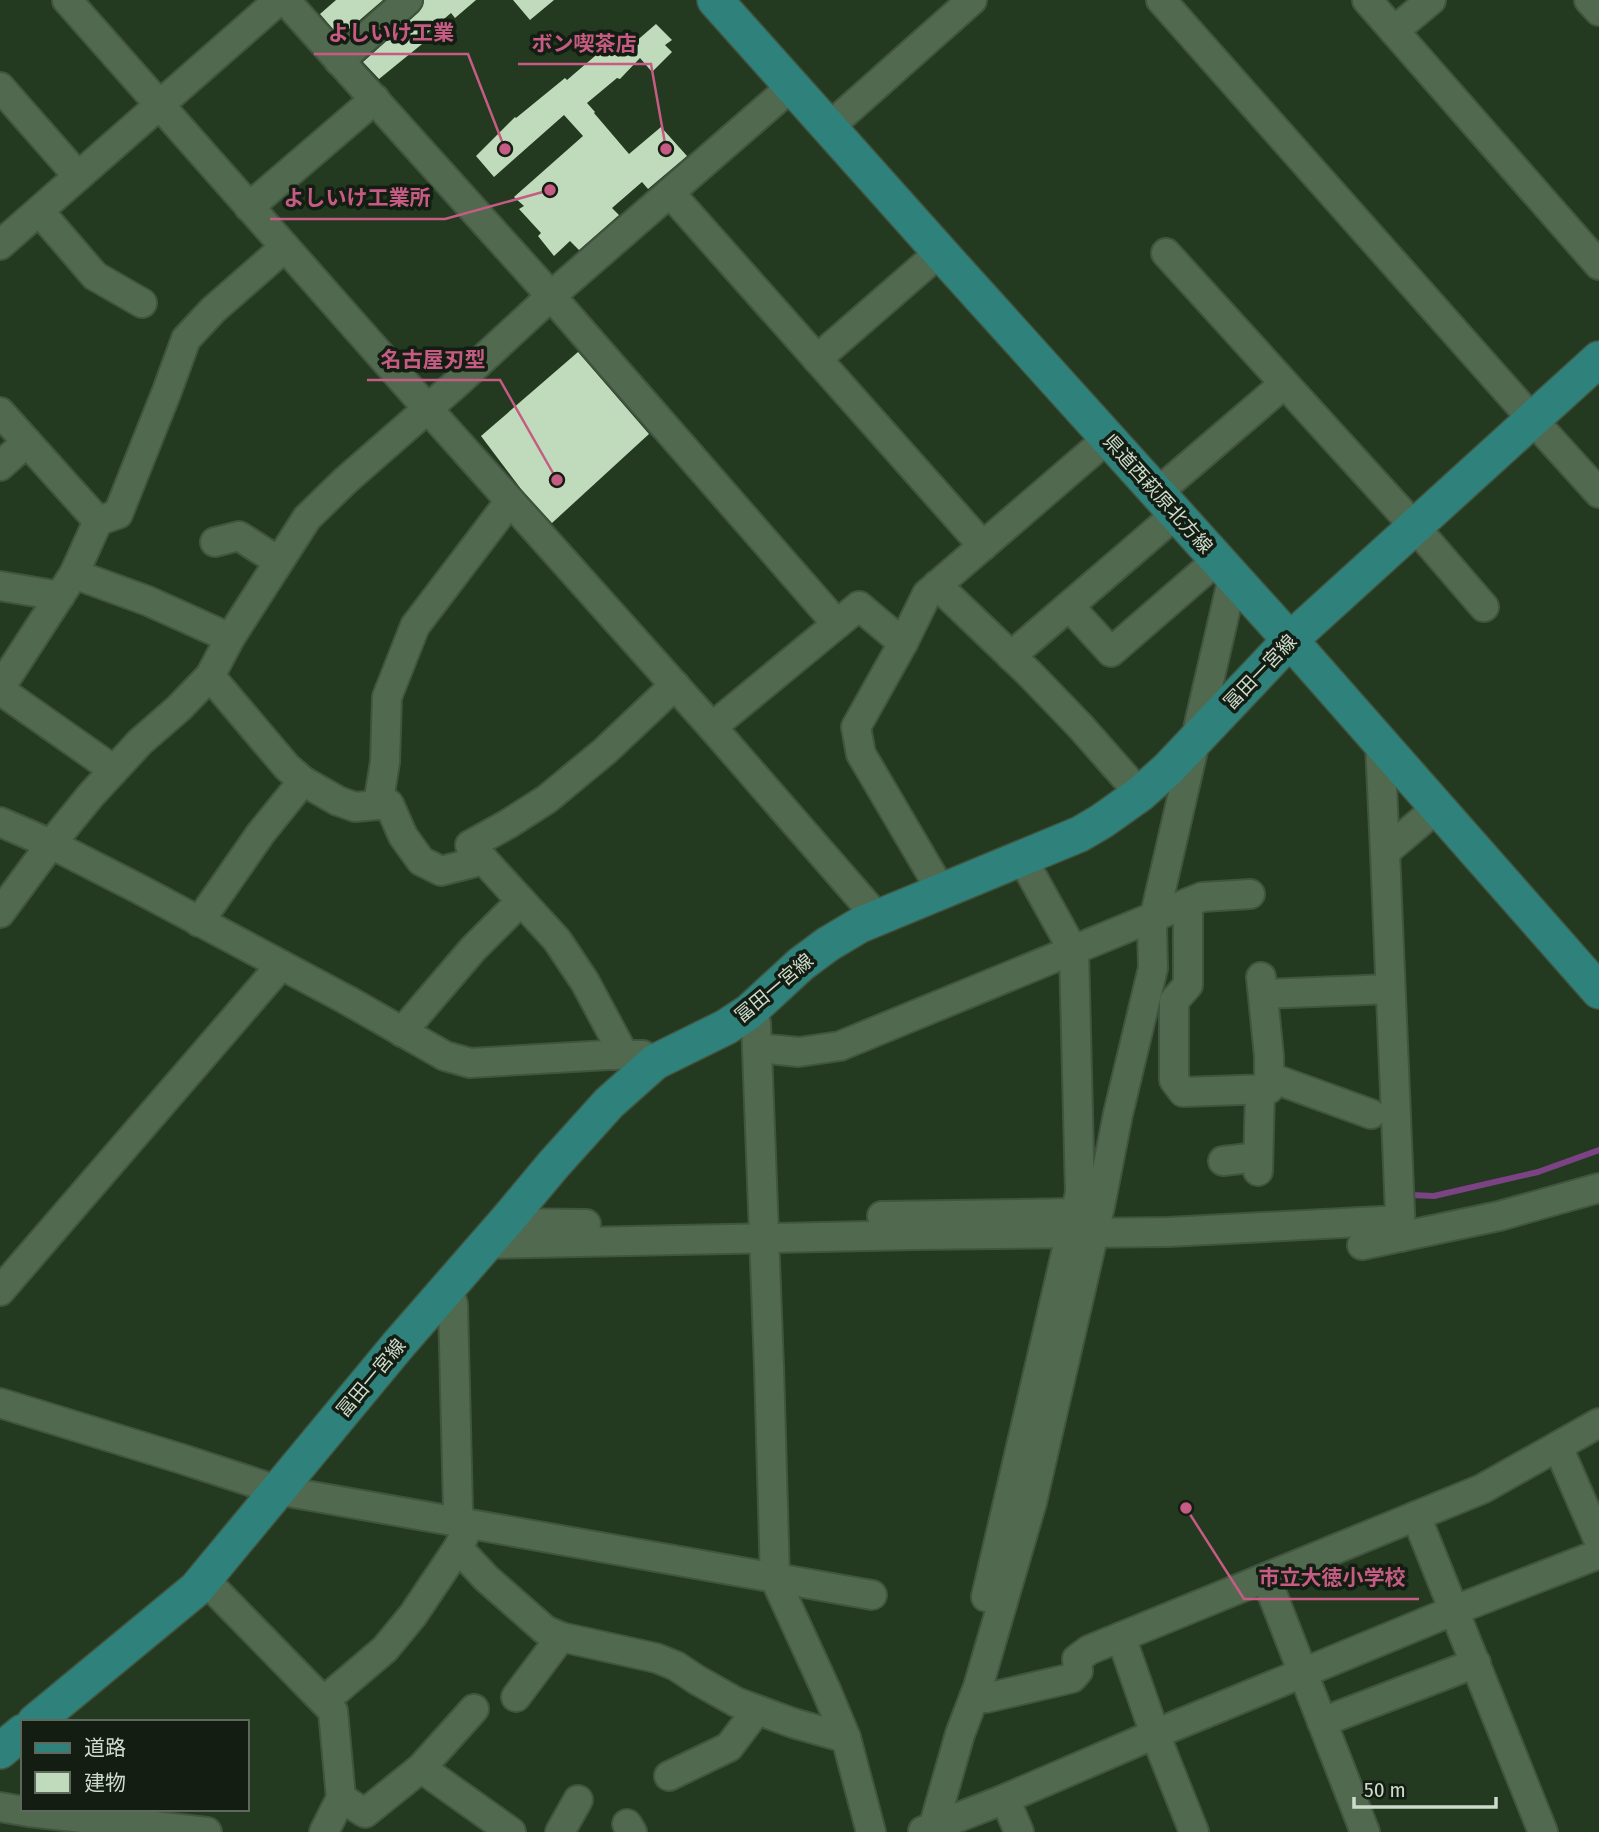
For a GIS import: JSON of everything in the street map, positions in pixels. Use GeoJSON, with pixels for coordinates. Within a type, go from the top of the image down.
{"type":"FeatureCollection","features":[{"type":"Feature","properties":{"kind":"main road","name":"県道西萩原北方線"},"geometry":{"type":"LineString","coordinates":[[715,0],[1290,640],[1599,991]]}},
{"type":"Feature","properties":{"kind":"main road","name":"冨田一宮線"},"geometry":{"type":"LineString","coordinates":[[37,1720],[196,1589],[447,1288],[609,1103],[640,1058],[726,1027],[748,1012],[801,964],[860,925],[1080,834],[1140,794],[1168,769],[1290,640],[1599,359]]}},
{"type":"Feature","properties":{"kind":"street"},"geometry":{"type":"LineString","coordinates":[[67,0],[675,685],[878,918]]}},
{"type":"Feature","properties":{"kind":"street"},"geometry":{"type":"LineString","coordinates":[[0,245],[279,0]]}},
{"type":"Feature","properties":{"kind":"street"},"geometry":{"type":"LineString","coordinates":[[285,0],[551,296],[837,624]]}},
{"type":"Feature","properties":{"kind":"street"},"geometry":{"type":"LineString","coordinates":[[339,61],[408,0]]}},
{"type":"Feature","properties":{"kind":"street"},"geometry":{"type":"LineString","coordinates":[[828,128],[972,0]]}},
{"type":"Feature","properties":{"kind":"street"},"geometry":{"type":"LineString","coordinates":[[1161,0],[1599,493]]}},
{"type":"Feature","properties":{"kind":"street"},"geometry":{"type":"LineString","coordinates":[[1367,0],[1599,265]]}},
{"type":"Feature","properties":{"kind":"street"},"geometry":{"type":"LineString","coordinates":[[1394,31],[1431,0]]}},
{"type":"Feature","properties":{"kind":"street"},"geometry":{"type":"LineString","coordinates":[[1589,0],[1599,11]]}},
{"type":"Feature","properties":{"kind":"street"},"geometry":{"type":"LineString","coordinates":[[0,87],[78,176]]}},
{"type":"Feature","properties":{"kind":"street"},"geometry":{"type":"LineString","coordinates":[[0,913],[51,844],[114,770],[140,741],[210,676],[230,638],[307,518],[551,296],[791,87]]}},
{"type":"Feature","properties":{"kind":"street"},"geometry":{"type":"LineString","coordinates":[[249,206],[374,99]]}},
{"type":"Feature","properties":{"kind":"street"},"geometry":{"type":"LineString","coordinates":[[670,193],[982,546]]}},
{"type":"Feature","properties":{"kind":"street"},"geometry":{"type":"LineString","coordinates":[[39,211],[95,276],[142,303]]}},
{"type":"Feature","properties":{"kind":"street"},"geometry":{"type":"LineString","coordinates":[[114,770],[0,689],[67,585],[98,521],[118,514],[186,338],[213,310],[285,247]]}},
{"type":"Feature","properties":{"kind":"street"},"geometry":{"type":"LineString","coordinates":[[817,359],[940,252]]}},
{"type":"Feature","properties":{"kind":"street"},"geometry":{"type":"LineString","coordinates":[[1166,254],[1415,527],[1484,607]]}},
{"type":"Feature","properties":{"kind":"street"},"geometry":{"type":"LineString","coordinates":[[1011,656],[1069,606],[1284,384]]}},
{"type":"Feature","properties":{"kind":"street"},"geometry":{"type":"LineString","coordinates":[[0,412],[98,521]]}},
{"type":"Feature","properties":{"kind":"street"},"geometry":{"type":"LineString","coordinates":[[942,892],[861,754],[856,727],[927,594],[1108,438]]}},
{"type":"Feature","properties":{"kind":"street"},"geometry":{"type":"LineString","coordinates":[[0,466],[27,442]]}},
{"type":"Feature","properties":{"kind":"street"},"geometry":{"type":"LineString","coordinates":[[378,805],[385,762],[387,697],[415,626],[510,501]]}},
{"type":"Feature","properties":{"kind":"street"},"geometry":{"type":"LineString","coordinates":[[215,542],[239,536],[278,561]]}},
{"type":"Feature","properties":{"kind":"street"},"geometry":{"type":"LineString","coordinates":[[1069,606],[1111,652],[1225,569]]}},
{"type":"Feature","properties":{"kind":"street"},"geometry":{"type":"LineString","coordinates":[[928,1830],[1080,1227],[1118,1114],[1153,968],[1152,928],[1197,738],[1225,569]]}},
{"type":"Feature","properties":{"kind":"street"},"geometry":{"type":"LineString","coordinates":[[0,586],[67,585],[148,601],[230,638]]}},
{"type":"Feature","properties":{"kind":"street"},"geometry":{"type":"LineString","coordinates":[[937,585],[1081,727],[1140,794]]}},
{"type":"Feature","properties":{"kind":"street"},"geometry":{"type":"LineString","coordinates":[[712,727],[859,606],[903,643]]}},
{"type":"Feature","properties":{"kind":"street"},"geometry":{"type":"LineString","coordinates":[[210,676],[287,767],[303,781],[338,801],[355,807],[389,804],[403,836],[421,861],[441,871],[484,860]]}},
{"type":"Feature","properties":{"kind":"street"},"geometry":{"type":"LineString","coordinates":[[640,1058],[557,940],[470,845],[547,799],[605,751],[675,685]]}},
{"type":"Feature","properties":{"kind":"street"},"geometry":{"type":"LineString","coordinates":[[1380,743],[1400,1228]]}},
{"type":"Feature","properties":{"kind":"street"},"geometry":{"type":"LineString","coordinates":[[199,922],[261,832],[303,781]]}},
{"type":"Feature","properties":{"kind":"street"},"geometry":{"type":"LineString","coordinates":[[1385,852],[1437,808]]}},
{"type":"Feature","properties":{"kind":"street"},"geometry":{"type":"LineString","coordinates":[[0,822],[51,844],[281,965],[445,1056],[470,1063],[640,1058]]}},
{"type":"Feature","properties":{"kind":"street"},"geometry":{"type":"LineString","coordinates":[[928,1830],[975,1695],[1032,1502],[1080,1227],[1074,951],[1022,858]]}},
{"type":"Feature","properties":{"kind":"street"},"geometry":{"type":"LineString","coordinates":[[757,1048],[799,1052],[840,1046],[1202,897],[1250,894]]}},
{"type":"Feature","properties":{"kind":"street"},"geometry":{"type":"LineString","coordinates":[[402,1032],[473,949],[521,901]]}},
{"type":"Feature","properties":{"kind":"street"},"geometry":{"type":"LineString","coordinates":[[1188,903],[1188,985],[1174,1001],[1174,1080],[1183,1092],[1265,1083],[1371,1114]]}},
{"type":"Feature","properties":{"kind":"street"},"geometry":{"type":"LineString","coordinates":[[0,1291],[281,965]]}},
{"type":"Feature","properties":{"kind":"street"},"geometry":{"type":"LineString","coordinates":[[1223,1161],[1258,1164],[1265,1083],[1262,986],[1390,989]]}},
{"type":"Feature","properties":{"kind":"street"},"geometry":{"type":"LineString","coordinates":[[748,1012],[756,1023],[775,1579],[846,1738],[871,1832]]}},
{"type":"Feature","properties":{"kind":"street"},"geometry":{"type":"LineString","coordinates":[[496,1233],[1080,1227],[1168,1232],[1400,1228],[1499,1216],[1599,1188]]}},
{"type":"Feature","properties":{"kind":"street"},"geometry":{"type":"LineString","coordinates":[[1362,1245],[1400,1228]]}},
{"type":"Feature","properties":{"kind":"street"},"geometry":{"type":"LineString","coordinates":[[447,1288],[453,1304],[460,1535],[486,1578],[545,1630],[562,1637],[656,1658],[676,1666],[736,1702],[793,1723],[846,1738]]}},
{"type":"Feature","properties":{"kind":"street"},"geometry":{"type":"LineString","coordinates":[[0,1403],[276,1490],[460,1535],[873,1595]]}},
{"type":"Feature","properties":{"kind":"street"},"geometry":{"type":"LineString","coordinates":[[975,1695],[986,1698],[1072,1678],[1078,1671],[1077,1659],[1089,1650],[1482,1489],[1599,1423]]}},
{"type":"Feature","properties":{"kind":"street"},"geometry":{"type":"LineString","coordinates":[[1558,1447],[1599,1541]]}},
{"type":"Feature","properties":{"kind":"street"},"geometry":{"type":"LineString","coordinates":[[1416,1517],[1543,1832]]}},
{"type":"Feature","properties":{"kind":"street"},"geometry":{"type":"LineString","coordinates":[[324,1701],[385,1649],[414,1615],[460,1535]]}},
{"type":"Feature","properties":{"kind":"street"},"geometry":{"type":"LineString","coordinates":[[928,1830],[1455,1610],[1599,1553]]}},
{"type":"Feature","properties":{"kind":"street"},"geometry":{"type":"LineString","coordinates":[[1266,1578],[1365,1832]]}},
{"type":"Feature","properties":{"kind":"street"},"geometry":{"type":"LineString","coordinates":[[204,1579],[333,1711],[341,1798],[324,1832]]}},
{"type":"Feature","properties":{"kind":"street"},"geometry":{"type":"LineString","coordinates":[[516,1697],[562,1637]]}},
{"type":"Feature","properties":{"kind":"street"},"geometry":{"type":"LineString","coordinates":[[1121,1637],[1155,1734],[1194,1832]]}},
{"type":"Feature","properties":{"kind":"street"},"geometry":{"type":"LineString","coordinates":[[1322,1722],[1476,1663]]}},
{"type":"Feature","properties":{"kind":"street"},"geometry":{"type":"LineString","coordinates":[[341,1798],[365,1813],[421,1768],[474,1709]]}},
{"type":"Feature","properties":{"kind":"street"},"geometry":{"type":"LineString","coordinates":[[669,1776],[729,1747],[757,1710]]}},
{"type":"Feature","properties":{"kind":"street"},"geometry":{"type":"LineString","coordinates":[[421,1768],[511,1832]]}},
{"type":"Feature","properties":{"kind":"street"},"geometry":{"type":"LineString","coordinates":[[1005,1799],[1019,1832]]}},
{"type":"Feature","properties":{"kind":"street"},"geometry":{"type":"LineString","coordinates":[[560,1832],[578,1800]]}},
{"type":"Feature","properties":{"kind":"street"},"geometry":{"type":"LineString","coordinates":[[0,1807],[21,1811]]}},
{"type":"Feature","properties":{"kind":"street"},"geometry":{"type":"LineString","coordinates":[[23,1811],[207,1832]]}},
{"type":"Feature","properties":{"kind":"building"},"geometry":{"type":"Polygon","coordinates":[[[336,0],[383,0],[340,37],[320,14],[336,0]]]}},
{"type":"Feature","properties":{"kind":"building"},"geometry":{"type":"Polygon","coordinates":[[[424,0],[476,0],[455,18],[451,13],[424,36],[427,40],[379,79],[363,62],[419,12],[424,0]]]}},
{"type":"Feature","properties":{"kind":"building"},"geometry":{"type":"Polygon","coordinates":[[[513,0],[554,0],[530,20],[513,0]]]}},
{"type":"Feature","properties":{"kind":"building"},"geometry":{"type":"Polygon","coordinates":[[[656,24],[672,40],[665,45],[672,52],[652,72],[640,58],[620,79],[617,78],[587,103],[629,154],[661,127],[687,156],[648,189],[642,182],[612,208],[619,215],[579,250],[570,241],[554,256],[538,236],[541,233],[519,209],[524,206],[514,197],[583,136],[564,115],[494,177],[476,156],[515,117],[565,78],[567,80],[616,38],[626,50],[656,24]]]}},
{"type":"Feature","properties":{"kind":"building"},"geometry":{"type":"Polygon","coordinates":[[[578,352],[649,434],[552,523],[521,489],[481,436],[578,352]]]}},
{"type":"Feature","properties":{"kind":"waterway"},"geometry":{"type":"LineString","coordinates":[[1411,1195],[1434,1196],[1538,1172],[1599,1150]]}},
{"type":"Feature","properties":{"kind":"place","name":"よしいけ工業"},"geometry":{"type":"Point","coordinates":[505,149]}},
{"type":"Feature","properties":{"kind":"place","name":"ボン喫茶店"},"geometry":{"type":"Point","coordinates":[666,149]}},
{"type":"Feature","properties":{"kind":"place","name":"よしいけ工業所"},"geometry":{"type":"Point","coordinates":[550,190]}},
{"type":"Feature","properties":{"kind":"place","name":"名古屋刃型"},"geometry":{"type":"Point","coordinates":[557,480]}},
{"type":"Feature","properties":{"kind":"place","name":"市立大徳小学校"},"geometry":{"type":"Point","coordinates":[1186,1508]}}]}
